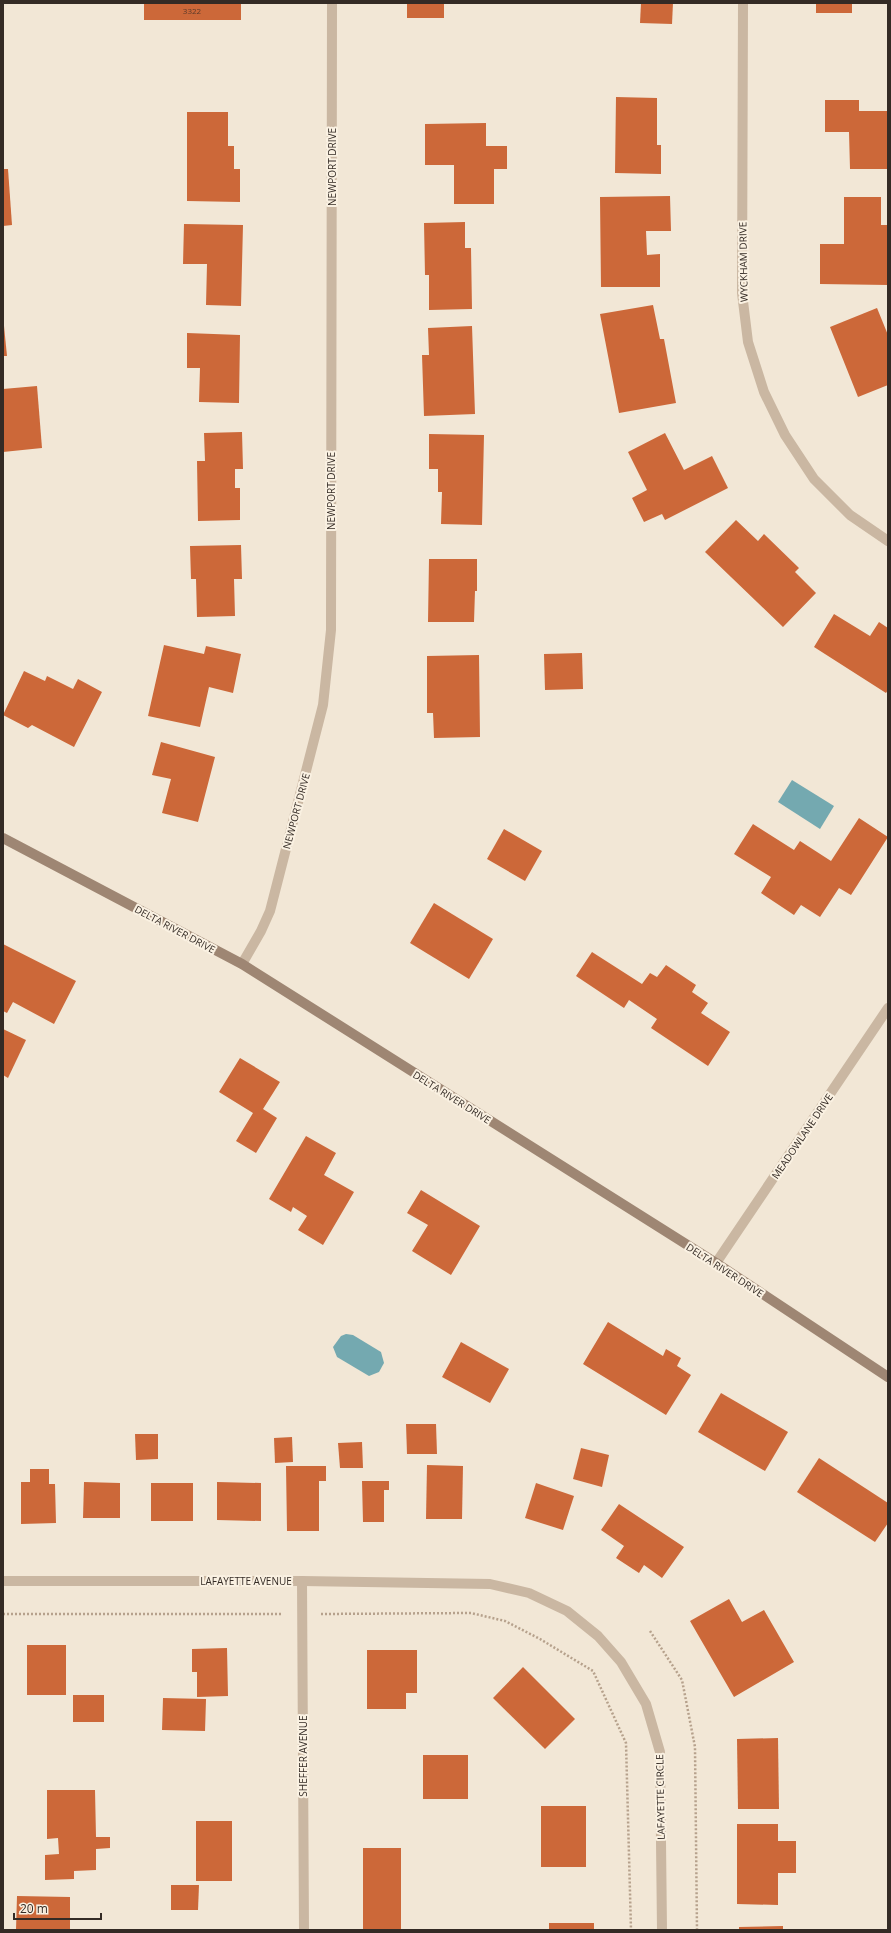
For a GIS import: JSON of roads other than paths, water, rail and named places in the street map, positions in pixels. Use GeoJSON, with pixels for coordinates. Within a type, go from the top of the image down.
{"type":"FeatureCollection","features":[{"type":"Feature","properties":{"kind":"street","name":"NEWPORT DRIVE"},"geometry":{"type":"LineString","coordinates":[[242,964],[261,931],[270,911],[323,705],[330,638],[332,3]]}},
{"type":"Feature","properties":{"kind":"street","name":"WYCKHAM DRIVE"},"geometry":{"type":"LineString","coordinates":[[743,3],[742,292],[748,342],[764,392],[785,435],[814,479],[850,515],[888,541]]}},
{"type":"Feature","properties":{"kind":"street","name":"DELTA RIVER DRIVE"},"geometry":{"type":"LineString","coordinates":[[3,838],[242,964],[716,1263],[888,1377]]}},
{"type":"Feature","properties":{"kind":"street","name":"MEADOWLANE DRIVE"},"geometry":{"type":"LineString","coordinates":[[716,1263],[888,1008]]}},
{"type":"Feature","properties":{"kind":"street","name":"LAFAYETTE AVENUE"},"geometry":{"type":"LineString","coordinates":[[3,1581],[302,1581],[490,1584]]}},
{"type":"Feature","properties":{"kind":"street","name":"SHEFFER AVENUE"},"geometry":{"type":"LineString","coordinates":[[302,1581],[304,1930]]}},
{"type":"Feature","properties":{"kind":"street","name":"LAFAYETTE CIRCLE"},"geometry":{"type":"LineString","coordinates":[[490,1584],[529,1592],[567,1611],[598,1636],[622,1662],[646,1704],[660,1752],[662,1930]]}},
{"type":"Feature","properties":{"kind":"water"},"geometry":{"type":"Polygon","coordinates":[[[792,780],[834,806],[820,829],[778,802],[792,780]]]}},
{"type":"Feature","properties":{"kind":"water"},"geometry":{"type":"Polygon","coordinates":[[[346,1334],[353,1335],[381,1352],[384,1363],[379,1372],[369,1376],[337,1357],[333,1347],[341,1336],[346,1334]]]}}]}
